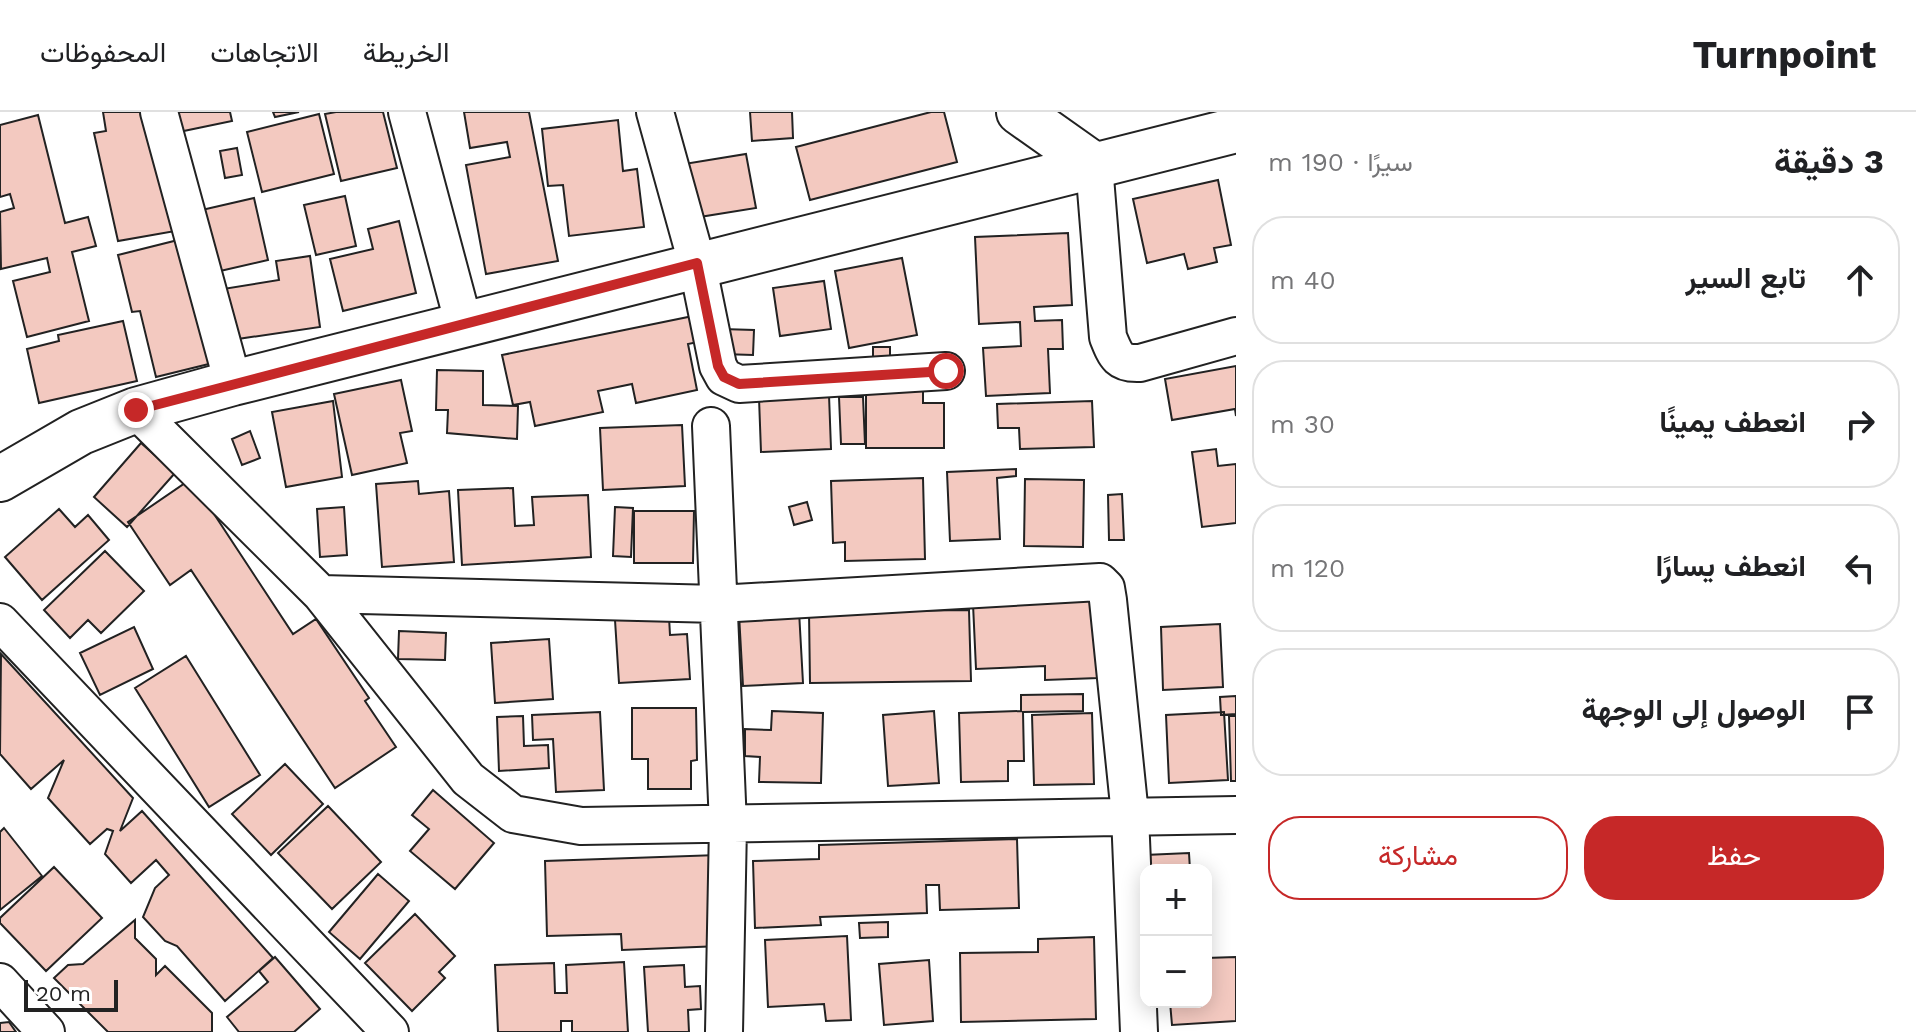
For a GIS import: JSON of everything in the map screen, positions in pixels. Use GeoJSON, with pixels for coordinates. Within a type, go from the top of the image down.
{"type":"FeatureCollection","features":[{"type":"Feature","properties":{"kind":"main road"},"geometry":{"type":"LineString","coordinates":[[1019,112],[1094,165]]}},
{"type":"Feature","properties":{"kind":"main road"},"geometry":{"type":"LineString","coordinates":[[0,479],[81,432],[136,410],[464,325],[504,311],[1236,130]]}},
{"type":"Feature","properties":{"kind":"street"},"geometry":{"type":"LineString","coordinates":[[159,112],[233,383]]}},
{"type":"Feature","properties":{"kind":"street"},"geometry":{"type":"LineString","coordinates":[[407,112],[464,325]]}},
{"type":"Feature","properties":{"kind":"street"},"geometry":{"type":"LineString","coordinates":[[655,112],[697,263],[718,366],[724,377],[739,384],[946,371]]}},
{"type":"Feature","properties":{"kind":"street"},"geometry":{"type":"LineString","coordinates":[[1094,165],[1108,337],[1117,359],[1125,364],[1140,363],[1236,336]]}},
{"type":"Feature","properties":{"kind":"street"},"geometry":{"type":"LineString","coordinates":[[136,410],[321,594],[468,779],[513,814],[581,826],[1236,815]]}},
{"type":"Feature","properties":{"kind":"street"},"geometry":{"type":"LineString","coordinates":[[711,426],[728,825],[724,1032]]}},
{"type":"Feature","properties":{"kind":"street"},"geometry":{"type":"LineString","coordinates":[[321,594],[718,604],[1100,582],[1106,588],[1108,600],[1130,815],[1139,1032]]}},
{"type":"Feature","properties":{"kind":"street"},"geometry":{"type":"LineString","coordinates":[[0,622],[390,1032]]}},
{"type":"Feature","properties":{"kind":"street"},"geometry":{"type":"LineString","coordinates":[[0,982],[46,1032]]}},
{"type":"Feature","properties":{"kind":"building"},"geometry":{"type":"Polygon","coordinates":[[[103,112],[154,112],[181,230],[118,241],[94,133],[106,131],[103,112]]]}},
{"type":"Feature","properties":{"kind":"building"},"geometry":{"type":"Polygon","coordinates":[[[170,112],[230,112],[232,121],[174,133],[170,112]]]}},
{"type":"Feature","properties":{"kind":"building"},"geometry":{"type":"Polygon","coordinates":[[[273,112],[299,112],[275,117],[273,112]]]}},
{"type":"Feature","properties":{"kind":"building"},"geometry":{"type":"Polygon","coordinates":[[[383,112],[397,168],[341,181],[325,114],[383,112]]]}},
{"type":"Feature","properties":{"kind":"building"},"geometry":{"type":"Polygon","coordinates":[[[464,112],[529,112],[558,261],[486,274],[466,165],[510,157],[507,142],[470,148],[464,112]]]}},
{"type":"Feature","properties":{"kind":"building"},"geometry":{"type":"Polygon","coordinates":[[[750,112],[792,112],[793,138],[752,141],[750,112]]]}},
{"type":"Feature","properties":{"kind":"building"},"geometry":{"type":"Polygon","coordinates":[[[931,112],[944,112],[957,162],[810,200],[796,147],[931,112]]]}},
{"type":"Feature","properties":{"kind":"building"},"geometry":{"type":"Polygon","coordinates":[[[319,114],[334,174],[262,192],[247,132],[319,114]]]}},
{"type":"Feature","properties":{"kind":"building"},"geometry":{"type":"Polygon","coordinates":[[[38,115],[65,223],[88,217],[96,246],[72,252],[89,321],[27,337],[13,281],[50,272],[47,258],[1,269],[0,212],[14,208],[10,194],[0,197],[0,125],[38,115]]]}},
{"type":"Feature","properties":{"kind":"building"},"geometry":{"type":"Polygon","coordinates":[[[618,120],[623,171],[637,169],[644,227],[569,236],[563,185],[548,186],[542,129],[618,120]]]}},
{"type":"Feature","properties":{"kind":"building"},"geometry":{"type":"Polygon","coordinates":[[[237,148],[242,175],[225,178],[220,151],[237,148]]]}},
{"type":"Feature","properties":{"kind":"building"},"geometry":{"type":"Polygon","coordinates":[[[746,154],[756,208],[687,219],[678,165],[746,154]]]}},
{"type":"Feature","properties":{"kind":"building"},"geometry":{"type":"Polygon","coordinates":[[[1218,180],[1231,245],[1214,248],[1217,262],[1188,269],[1184,254],[1147,263],[1133,199],[1218,180]]]}},
{"type":"Feature","properties":{"kind":"building"},"geometry":{"type":"Polygon","coordinates":[[[345,196],[356,246],[316,255],[304,205],[345,196]]]}},
{"type":"Feature","properties":{"kind":"building"},"geometry":{"type":"Polygon","coordinates":[[[254,198],[268,260],[207,274],[193,212],[254,198]]]}},
{"type":"Feature","properties":{"kind":"building"},"geometry":{"type":"Polygon","coordinates":[[[399,221],[416,293],[343,311],[330,259],[373,249],[368,229],[399,221]]]}},
{"type":"Feature","properties":{"kind":"building"},"geometry":{"type":"Polygon","coordinates":[[[1068,233],[1072,305],[1034,307],[1035,321],[1062,320],[1063,349],[1048,349],[1050,393],[986,396],[983,348],[1021,346],[1020,322],[979,324],[975,237],[1068,233]]]}},
{"type":"Feature","properties":{"kind":"building"},"geometry":{"type":"Polygon","coordinates":[[[178,240],[225,360],[156,377],[140,311],[132,312],[118,255],[178,240]]]}},
{"type":"Feature","properties":{"kind":"building"},"geometry":{"type":"Polygon","coordinates":[[[310,256],[320,327],[231,340],[223,289],[279,280],[276,261],[310,256]]]}},
{"type":"Feature","properties":{"kind":"building"},"geometry":{"type":"Polygon","coordinates":[[[902,258],[917,335],[849,348],[835,271],[902,258]]]}},
{"type":"Feature","properties":{"kind":"building"},"geometry":{"type":"Polygon","coordinates":[[[824,281],[831,329],[780,336],[773,288],[824,281]]]}},
{"type":"Feature","properties":{"kind":"building"},"geometry":{"type":"Polygon","coordinates":[[[693,316],[698,342],[688,344],[697,390],[636,403],[632,384],[598,391],[603,412],[535,426],[530,402],[513,405],[502,355],[693,316]]]}},
{"type":"Feature","properties":{"kind":"building"},"geometry":{"type":"Polygon","coordinates":[[[123,321],[137,381],[39,403],[27,349],[59,341],[58,335],[123,321]]]}},
{"type":"Feature","properties":{"kind":"building"},"geometry":{"type":"Polygon","coordinates":[[[722,329],[754,330],[753,355],[722,354],[722,329]]]}},
{"type":"Feature","properties":{"kind":"building"},"geometry":{"type":"Polygon","coordinates":[[[873,347],[890,347],[890,362],[873,362],[873,347]]]}},
{"type":"Feature","properties":{"kind":"building"},"geometry":{"type":"Polygon","coordinates":[[[1236,366],[1236,416],[1235,409],[1172,420],[1165,379],[1236,366]]]}},
{"type":"Feature","properties":{"kind":"building"},"geometry":{"type":"Polygon","coordinates":[[[437,370],[483,371],[483,405],[518,406],[517,439],[447,433],[448,410],[436,410],[437,370]]]}},
{"type":"Feature","properties":{"kind":"building"},"geometry":{"type":"Polygon","coordinates":[[[401,380],[412,431],[400,433],[407,463],[352,475],[334,394],[401,380]]]}},
{"type":"Feature","properties":{"kind":"building"},"geometry":{"type":"Polygon","coordinates":[[[866,390],[923,390],[923,403],[944,403],[944,448],[866,448],[866,390]]]}},
{"type":"Feature","properties":{"kind":"building"},"geometry":{"type":"Polygon","coordinates":[[[829,395],[831,449],[761,452],[759,398],[829,395]]]}},
{"type":"Feature","properties":{"kind":"building"},"geometry":{"type":"Polygon","coordinates":[[[839,397],[863,397],[865,444],[841,444],[839,397]]]}},
{"type":"Feature","properties":{"kind":"building"},"geometry":{"type":"Polygon","coordinates":[[[333,401],[342,477],[286,487],[272,412],[333,401]]]}},
{"type":"Feature","properties":{"kind":"building"},"geometry":{"type":"Polygon","coordinates":[[[1092,401],[1094,447],[1020,449],[1019,428],[998,428],[997,404],[1092,401]]]}},
{"type":"Feature","properties":{"kind":"building"},"geometry":{"type":"Polygon","coordinates":[[[682,425],[685,486],[603,490],[600,428],[682,425]]]}},
{"type":"Feature","properties":{"kind":"building"},"geometry":{"type":"Polygon","coordinates":[[[250,431],[260,458],[242,465],[232,439],[250,431]]]}},
{"type":"Feature","properties":{"kind":"building"},"geometry":{"type":"Polygon","coordinates":[[[141,443],[175,473],[127,527],[94,497],[141,443]]]}},
{"type":"Feature","properties":{"kind":"building"},"geometry":{"type":"Polygon","coordinates":[[[1216,449],[1218,466],[1236,464],[1236,523],[1202,527],[1192,452],[1216,449]]]}},
{"type":"Feature","properties":{"kind":"building"},"geometry":{"type":"Polygon","coordinates":[[[1016,469],[1016,476],[997,478],[1000,539],[950,541],[947,472],[1016,469]]]}},
{"type":"Feature","properties":{"kind":"building"},"geometry":{"type":"Polygon","coordinates":[[[923,478],[925,559],[845,561],[845,542],[833,543],[831,481],[923,478]]]}},
{"type":"Feature","properties":{"kind":"building"},"geometry":{"type":"Polygon","coordinates":[[[191,479],[293,634],[316,619],[369,698],[365,701],[396,747],[335,788],[191,570],[170,585],[128,522],[191,479]]]}},
{"type":"Feature","properties":{"kind":"building"},"geometry":{"type":"Polygon","coordinates":[[[1025,479],[1084,480],[1083,547],[1024,546],[1025,479]]]}},
{"type":"Feature","properties":{"kind":"building"},"geometry":{"type":"Polygon","coordinates":[[[418,481],[419,494],[449,491],[454,562],[382,567],[376,484],[418,481]]]}},
{"type":"Feature","properties":{"kind":"building"},"geometry":{"type":"Polygon","coordinates":[[[513,488],[515,526],[534,525],[532,497],[588,495],[591,557],[462,565],[458,490],[513,488]]]}},
{"type":"Feature","properties":{"kind":"building"},"geometry":{"type":"Polygon","coordinates":[[[1122,494],[1124,540],[1109,540],[1108,495],[1122,494]]]}},
{"type":"Feature","properties":{"kind":"building"},"geometry":{"type":"Polygon","coordinates":[[[807,502],[812,520],[794,525],[789,507],[807,502]]]}},
{"type":"Feature","properties":{"kind":"building"},"geometry":{"type":"Polygon","coordinates":[[[344,507],[347,555],[320,557],[317,509],[344,507]]]}},
{"type":"Feature","properties":{"kind":"building"},"geometry":{"type":"Polygon","coordinates":[[[615,507],[633,508],[631,557],[613,556],[615,507]]]}},
{"type":"Feature","properties":{"kind":"building"},"geometry":{"type":"Polygon","coordinates":[[[59,509],[75,527],[88,515],[109,540],[42,600],[5,557],[59,509]]]}},
{"type":"Feature","properties":{"kind":"building"},"geometry":{"type":"Polygon","coordinates":[[[634,511],[694,511],[693,563],[634,563],[634,511]]]}},
{"type":"Feature","properties":{"kind":"building"},"geometry":{"type":"Polygon","coordinates":[[[105,551],[144,591],[101,633],[88,620],[70,638],[44,610],[105,551]]]}},
{"type":"Feature","properties":{"kind":"building"},"geometry":{"type":"Polygon","coordinates":[[[1096,599],[1098,678],[1045,680],[1045,666],[976,669],[973,604],[1096,599]]]}},
{"type":"Feature","properties":{"kind":"building"},"geometry":{"type":"Polygon","coordinates":[[[969,610],[971,681],[810,683],[809,612],[969,610]]]}},
{"type":"Feature","properties":{"kind":"building"},"geometry":{"type":"Polygon","coordinates":[[[799,611],[803,683],[743,686],[739,614],[799,611]]]}},
{"type":"Feature","properties":{"kind":"building"},"geometry":{"type":"Polygon","coordinates":[[[669,617],[670,635],[687,634],[690,679],[619,683],[615,620],[669,617]]]}},
{"type":"Feature","properties":{"kind":"building"},"geometry":{"type":"Polygon","coordinates":[[[1220,624],[1223,687],[1163,690],[1161,627],[1220,624]]]}},
{"type":"Feature","properties":{"kind":"building"},"geometry":{"type":"Polygon","coordinates":[[[134,627],[153,669],[100,695],[80,653],[134,627]]]}},
{"type":"Feature","properties":{"kind":"building"},"geometry":{"type":"Polygon","coordinates":[[[399,631],[446,633],[445,660],[398,659],[399,631]]]}},
{"type":"Feature","properties":{"kind":"building"},"geometry":{"type":"Polygon","coordinates":[[[549,639],[553,699],[495,703],[491,643],[549,639]]]}},
{"type":"Feature","properties":{"kind":"building"},"geometry":{"type":"Polygon","coordinates":[[[1,654],[133,798],[120,831],[142,811],[273,958],[225,1001],[177,946],[165,941],[143,917],[155,888],[169,875],[156,860],[131,883],[105,854],[113,831],[107,829],[90,844],[48,798],[64,760],[31,789],[0,754],[1,654]]]}},
{"type":"Feature","properties":{"kind":"building"},"geometry":{"type":"Polygon","coordinates":[[[186,656],[260,775],[209,807],[135,688],[186,656]]]}},
{"type":"Feature","properties":{"kind":"building"},"geometry":{"type":"Polygon","coordinates":[[[1083,694],[1083,711],[1023,712],[1024,761],[1008,761],[1008,781],[961,782],[959,713],[1021,711],[1021,695],[1083,694]]]}},
{"type":"Feature","properties":{"kind":"building"},"geometry":{"type":"Polygon","coordinates":[[[1236,696],[1236,714],[1221,715],[1220,697],[1236,696]]]}},
{"type":"Feature","properties":{"kind":"building"},"geometry":{"type":"Polygon","coordinates":[[[632,708],[696,708],[697,760],[691,761],[691,789],[648,789],[648,759],[632,759],[632,708]]]}},
{"type":"Feature","properties":{"kind":"building"},"geometry":{"type":"Polygon","coordinates":[[[772,711],[823,713],[821,783],[759,782],[760,757],[745,756],[745,729],[771,730],[772,711]]]}},
{"type":"Feature","properties":{"kind":"building"},"geometry":{"type":"Polygon","coordinates":[[[934,711],[939,783],[888,786],[883,715],[934,711]]]}},
{"type":"Feature","properties":{"kind":"building"},"geometry":{"type":"Polygon","coordinates":[[[600,712],[604,790],[556,792],[553,739],[533,740],[532,715],[600,712]]]}},
{"type":"Feature","properties":{"kind":"building"},"geometry":{"type":"Polygon","coordinates":[[[1224,712],[1228,780],[1169,783],[1166,715],[1224,712]]]}},
{"type":"Feature","properties":{"kind":"building"},"geometry":{"type":"Polygon","coordinates":[[[1092,713],[1094,784],[1034,785],[1032,715],[1092,713]]]}},
{"type":"Feature","properties":{"kind":"building"},"geometry":{"type":"Polygon","coordinates":[[[523,716],[524,746],[548,745],[549,768],[499,771],[497,717],[523,716]]]}},
{"type":"Feature","properties":{"kind":"building"},"geometry":{"type":"Polygon","coordinates":[[[1229,716],[1236,716],[1236,781],[1231,781],[1229,716]]]}},
{"type":"Feature","properties":{"kind":"building"},"geometry":{"type":"Polygon","coordinates":[[[285,764],[323,804],[271,855],[232,814],[285,764]]]}},
{"type":"Feature","properties":{"kind":"building"},"geometry":{"type":"Polygon","coordinates":[[[433,790],[494,843],[455,889],[410,851],[429,829],[412,815],[433,790]]]}},
{"type":"Feature","properties":{"kind":"building"},"geometry":{"type":"Polygon","coordinates":[[[328,806],[381,862],[332,909],[278,853],[328,806]]]}},
{"type":"Feature","properties":{"kind":"building"},"geometry":{"type":"Polygon","coordinates":[[[4,828],[42,876],[0,910],[0,832],[4,828]]]}},
{"type":"Feature","properties":{"kind":"building"},"geometry":{"type":"Polygon","coordinates":[[[1017,839],[1019,908],[940,910],[939,885],[926,885],[927,913],[820,917],[821,925],[755,928],[753,861],[819,859],[819,845],[1017,839]]]}},
{"type":"Feature","properties":{"kind":"building"},"geometry":{"type":"Polygon","coordinates":[[[1189,853],[1190,864],[1146,864],[1145,855],[1189,853]]]}},
{"type":"Feature","properties":{"kind":"building"},"geometry":{"type":"Polygon","coordinates":[[[718,855],[721,946],[622,950],[621,934],[547,936],[545,861],[718,855]]]}},
{"type":"Feature","properties":{"kind":"building"},"geometry":{"type":"Polygon","coordinates":[[[54,867],[102,918],[46,971],[0,923],[0,918],[54,867]]]}},
{"type":"Feature","properties":{"kind":"building"},"geometry":{"type":"Polygon","coordinates":[[[378,874],[409,901],[360,959],[329,932],[378,874]]]}},
{"type":"Feature","properties":{"kind":"building"},"geometry":{"type":"Polygon","coordinates":[[[415,914],[455,956],[439,972],[445,978],[412,1011],[365,963],[415,914]]]}},
{"type":"Feature","properties":{"kind":"building"},"geometry":{"type":"Polygon","coordinates":[[[135,920],[135,938],[156,959],[156,975],[165,966],[212,1013],[212,1032],[108,1032],[54,978],[68,965],[83,964],[135,920]]]}},
{"type":"Feature","properties":{"kind":"building"},"geometry":{"type":"Polygon","coordinates":[[[888,922],[888,937],[860,938],[859,923],[888,922]]]}},
{"type":"Feature","properties":{"kind":"building"},"geometry":{"type":"Polygon","coordinates":[[[847,936],[851,1020],[826,1021],[824,1004],[768,1007],[765,940],[847,936]]]}},
{"type":"Feature","properties":{"kind":"building"},"geometry":{"type":"Polygon","coordinates":[[[1094,937],[1096,1019],[961,1022],[960,953],[1038,952],[1038,939],[1094,937]]]}},
{"type":"Feature","properties":{"kind":"building"},"geometry":{"type":"Polygon","coordinates":[[[275,957],[320,1009],[294,1032],[239,1032],[227,1017],[268,982],[259,971],[275,957]]]}},
{"type":"Feature","properties":{"kind":"building"},"geometry":{"type":"Polygon","coordinates":[[[1236,957],[1236,1021],[1172,1025],[1171,1008],[1212,1008],[1212,958],[1236,957]]]}},
{"type":"Feature","properties":{"kind":"building"},"geometry":{"type":"Polygon","coordinates":[[[929,960],[933,1021],[884,1025],[879,964],[929,960]]]}},
{"type":"Feature","properties":{"kind":"building"},"geometry":{"type":"Polygon","coordinates":[[[624,962],[628,1032],[572,1032],[572,1021],[561,1021],[561,1032],[498,1032],[495,965],[554,963],[555,993],[567,993],[566,965],[624,962]]]}},
{"type":"Feature","properties":{"kind":"building"},"geometry":{"type":"Polygon","coordinates":[[[684,965],[685,987],[700,986],[701,1009],[688,1010],[689,1032],[648,1032],[644,967],[684,965]]]}},
{"type":"Feature","properties":{"kind":"building"},"geometry":{"type":"Polygon","coordinates":[[[9,1022],[16,1032],[0,1032],[0,1023],[9,1022]]]}},
{"type":"Feature","properties":{"kind":"route"},"geometry":{"type":"LineString","coordinates":[[136,410],[464,325],[504,311],[697,263],[718,366],[724,377],[739,384],[946,371]]}}]}
